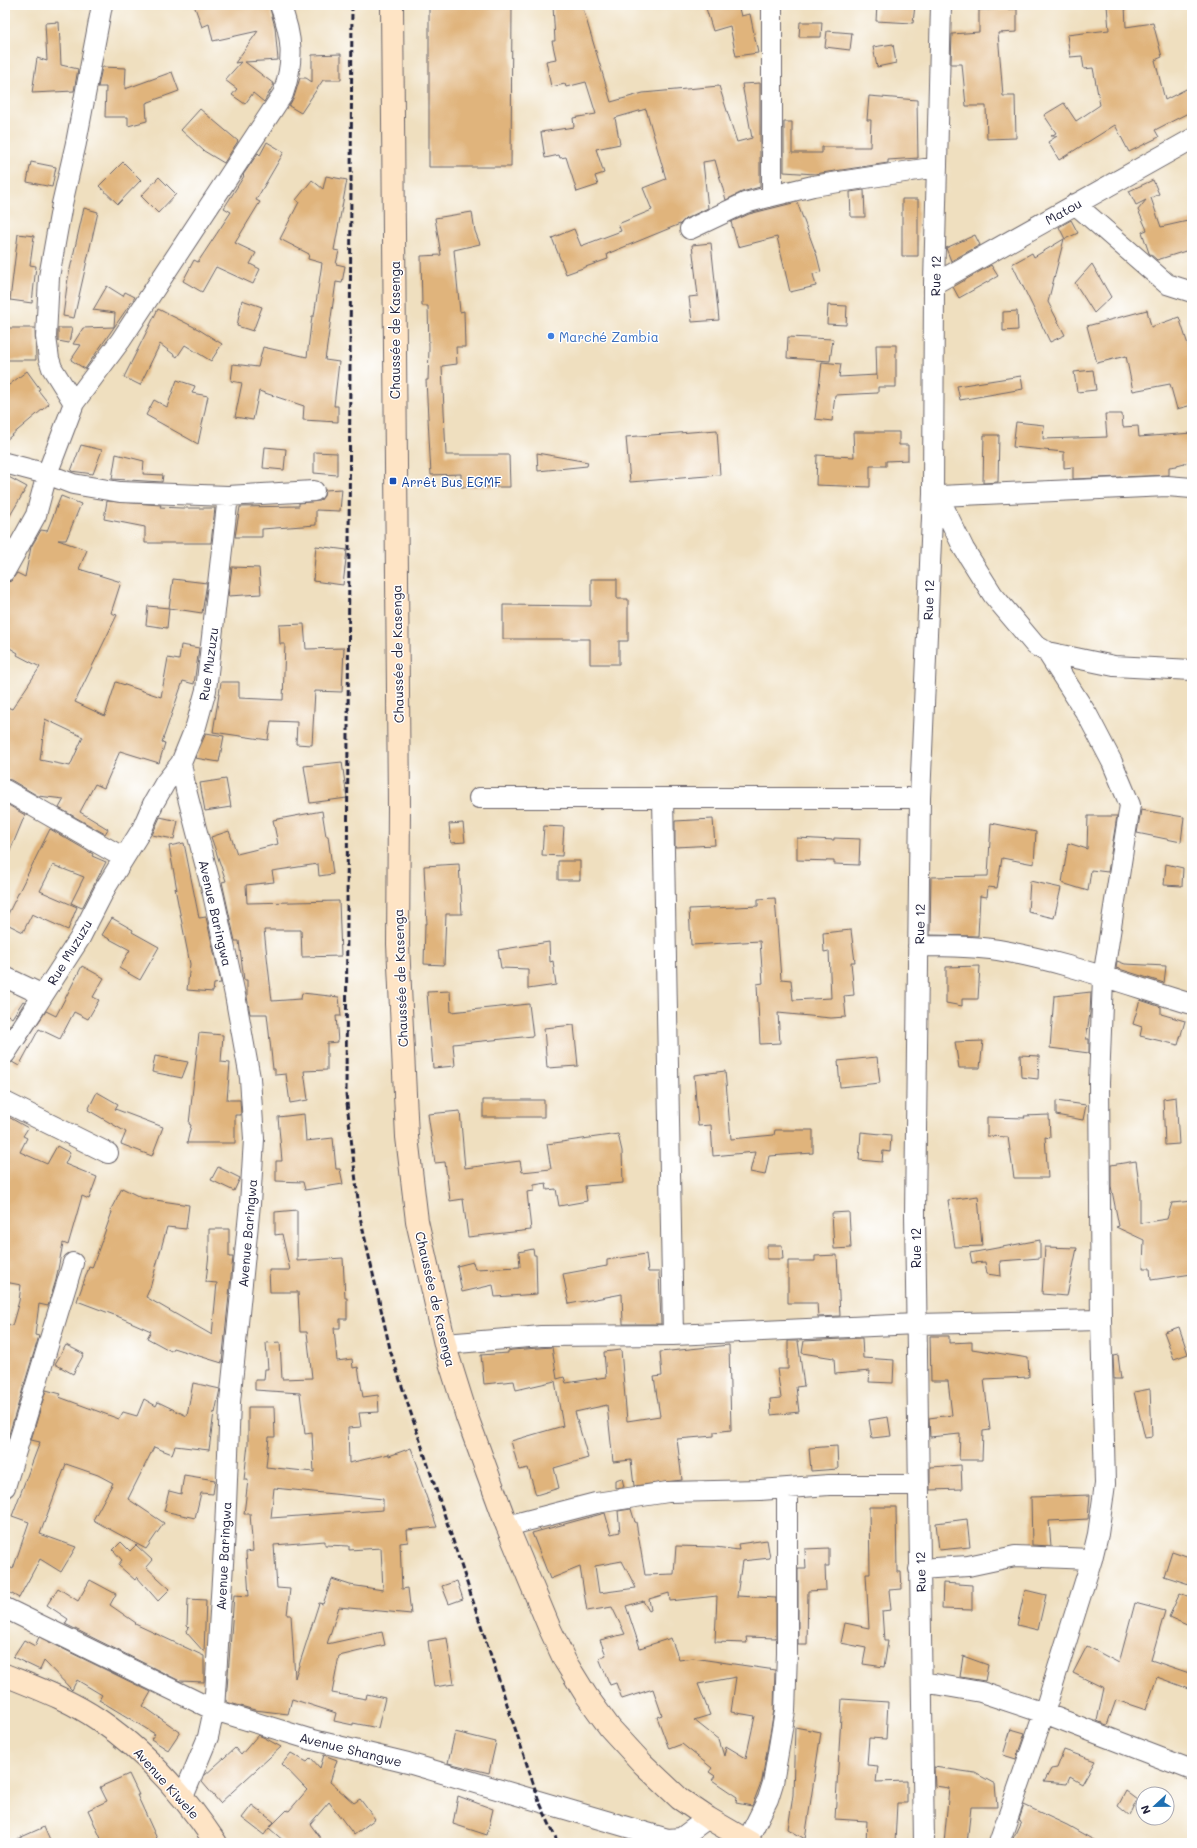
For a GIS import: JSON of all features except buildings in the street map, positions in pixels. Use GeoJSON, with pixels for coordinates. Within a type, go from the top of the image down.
{"type":"FeatureCollection","features":[{"type":"Feature","properties":{"kind":"main road","name":"Chaussée de Kasenga"},"geometry":{"type":"LineString","coordinates":[[392,5],[399,808],[398,944],[408,1144],[418,1221],[445,1344],[467,1417],[507,1526],[550,1629],[565,1660],[586,1695],[610,1728],[643,1764],[680,1799],[708,1818],[749,1842]]}},
{"type":"Feature","properties":{"kind":"main road","name":"Avenue Kiwele"},"geometry":{"type":"LineString","coordinates":[[5,1675],[63,1700],[98,1719],[128,1742],[150,1761],[183,1797],[216,1843]]}},
{"type":"Feature","properties":{"kind":"street"},"geometry":{"type":"LineString","coordinates":[[74,403],[52,368],[47,348],[49,277],[62,204],[76,143],[102,5]]}},
{"type":"Feature","properties":{"kind":"street"},"geometry":{"type":"LineString","coordinates":[[5,571],[36,515],[47,474],[74,403],[121,340],[283,94],[289,72],[291,39],[280,5]]}},
{"type":"Feature","properties":{"kind":"street"},"geometry":{"type":"LineString","coordinates":[[772,5],[772,196]]}},
{"type":"Feature","properties":{"kind":"street","name":"Rue 12"},"geometry":{"type":"LineString","coordinates":[[924,1843],[923,1682],[919,1568],[916,1324],[918,946],[920,798],[936,495],[934,284],[941,5]]}},
{"type":"Feature","properties":{"kind":"street","name":"Matou"},"geometry":{"type":"LineString","coordinates":[[934,284],[1192,139]]}},
{"type":"Feature","properties":{"kind":"street"},"geometry":{"type":"LineString","coordinates":[[690,229],[745,203],[772,196],[813,186],[937,168]]}},
{"type":"Feature","properties":{"kind":"street"},"geometry":{"type":"LineString","coordinates":[[1075,204],[1167,284],[1192,292]]}},
{"type":"Feature","properties":{"kind":"street"},"geometry":{"type":"LineString","coordinates":[[5,463],[47,474],[73,484],[100,490],[228,496],[314,491]]}},
{"type":"Feature","properties":{"kind":"street"},"geometry":{"type":"LineString","coordinates":[[1192,488],[1167,486],[936,495],[964,549],[993,595],[1035,645],[1047,652],[1114,666],[1192,670]]}},
{"type":"Feature","properties":{"kind":"street","name":"Rue Muzuzu"},"geometry":{"type":"LineString","coordinates":[[5,1054],[80,938],[106,887],[142,829],[165,783],[181,763],[196,726],[206,690],[228,496]]}},
{"type":"Feature","properties":{"kind":"street"},"geometry":{"type":"LineString","coordinates":[[999,1843],[1044,1713],[1092,1559],[1098,1534],[1105,1484],[1101,1320],[1099,1084],[1103,978],[1130,804],[1112,762],[1088,716],[1047,652]]}},
{"type":"Feature","properties":{"kind":"street","name":"Avenue Baringwa"},"geometry":{"type":"LineString","coordinates":[[181,763],[186,790],[213,894],[235,995],[250,1078],[254,1139],[250,1204],[230,1402],[225,1531],[214,1710],[208,1737],[183,1797]]}},
{"type":"Feature","properties":{"kind":"street"},"geometry":{"type":"LineString","coordinates":[[5,790],[124,858]]}},
{"type":"Feature","properties":{"kind":"street"},"geometry":{"type":"LineString","coordinates":[[479,798],[920,798]]}},
{"type":"Feature","properties":{"kind":"street"},"geometry":{"type":"LineString","coordinates":[[663,798],[673,1335]]}},
{"type":"Feature","properties":{"kind":"street"},"geometry":{"type":"LineString","coordinates":[[918,946],[997,950],[1042,959],[1192,1004]]}},
{"type":"Feature","properties":{"kind":"street"},"geometry":{"type":"LineString","coordinates":[[5,977],[43,995]]}},
{"type":"Feature","properties":{"kind":"street"},"geometry":{"type":"LineString","coordinates":[[5,1102],[108,1153]]}},
{"type":"Feature","properties":{"kind":"street"},"geometry":{"type":"LineString","coordinates":[[5,1487],[73,1263]]}},
{"type":"Feature","properties":{"kind":"street"},"geometry":{"type":"LineString","coordinates":[[445,1344],[541,1336],[673,1335],[916,1324],[1101,1320]]}},
{"type":"Feature","properties":{"kind":"street"},"geometry":{"type":"LineString","coordinates":[[507,1526],[565,1510],[630,1497],[668,1492],[876,1484],[918,1485]]}},
{"type":"Feature","properties":{"kind":"street"},"geometry":{"type":"LineString","coordinates":[[749,1842],[768,1799],[773,1783],[785,1711],[787,1653],[787,1488]]}},
{"type":"Feature","properties":{"kind":"street"},"geometry":{"type":"LineString","coordinates":[[919,1568],[968,1566],[1015,1556],[1092,1559]]}},
{"type":"Feature","properties":{"kind":"street","name":"Avenue Shangwe"},"geometry":{"type":"LineString","coordinates":[[5,1608],[214,1710],[308,1739],[408,1762],[668,1839],[681,1838],[708,1818]]}},
{"type":"Feature","properties":{"kind":"street"},"geometry":{"type":"LineString","coordinates":[[923,1682],[981,1692],[1044,1713],[1192,1770]]}},
{"type":"Feature","properties":{"kind":"railway"},"geometry":{"type":"LineString","coordinates":[[352,5],[346,1094],[360,1217],[391,1353],[539,1801],[558,1843]]}},
{"type":"Feature","properties":{"kind":"place","name":"Marché Zambia"},"geometry":{"type":"Point","coordinates":[551,336]}},
{"type":"Feature","properties":{"kind":"place","name":"Arrêt Bus EGMF"},"geometry":{"type":"Point","coordinates":[393,481]}}]}
